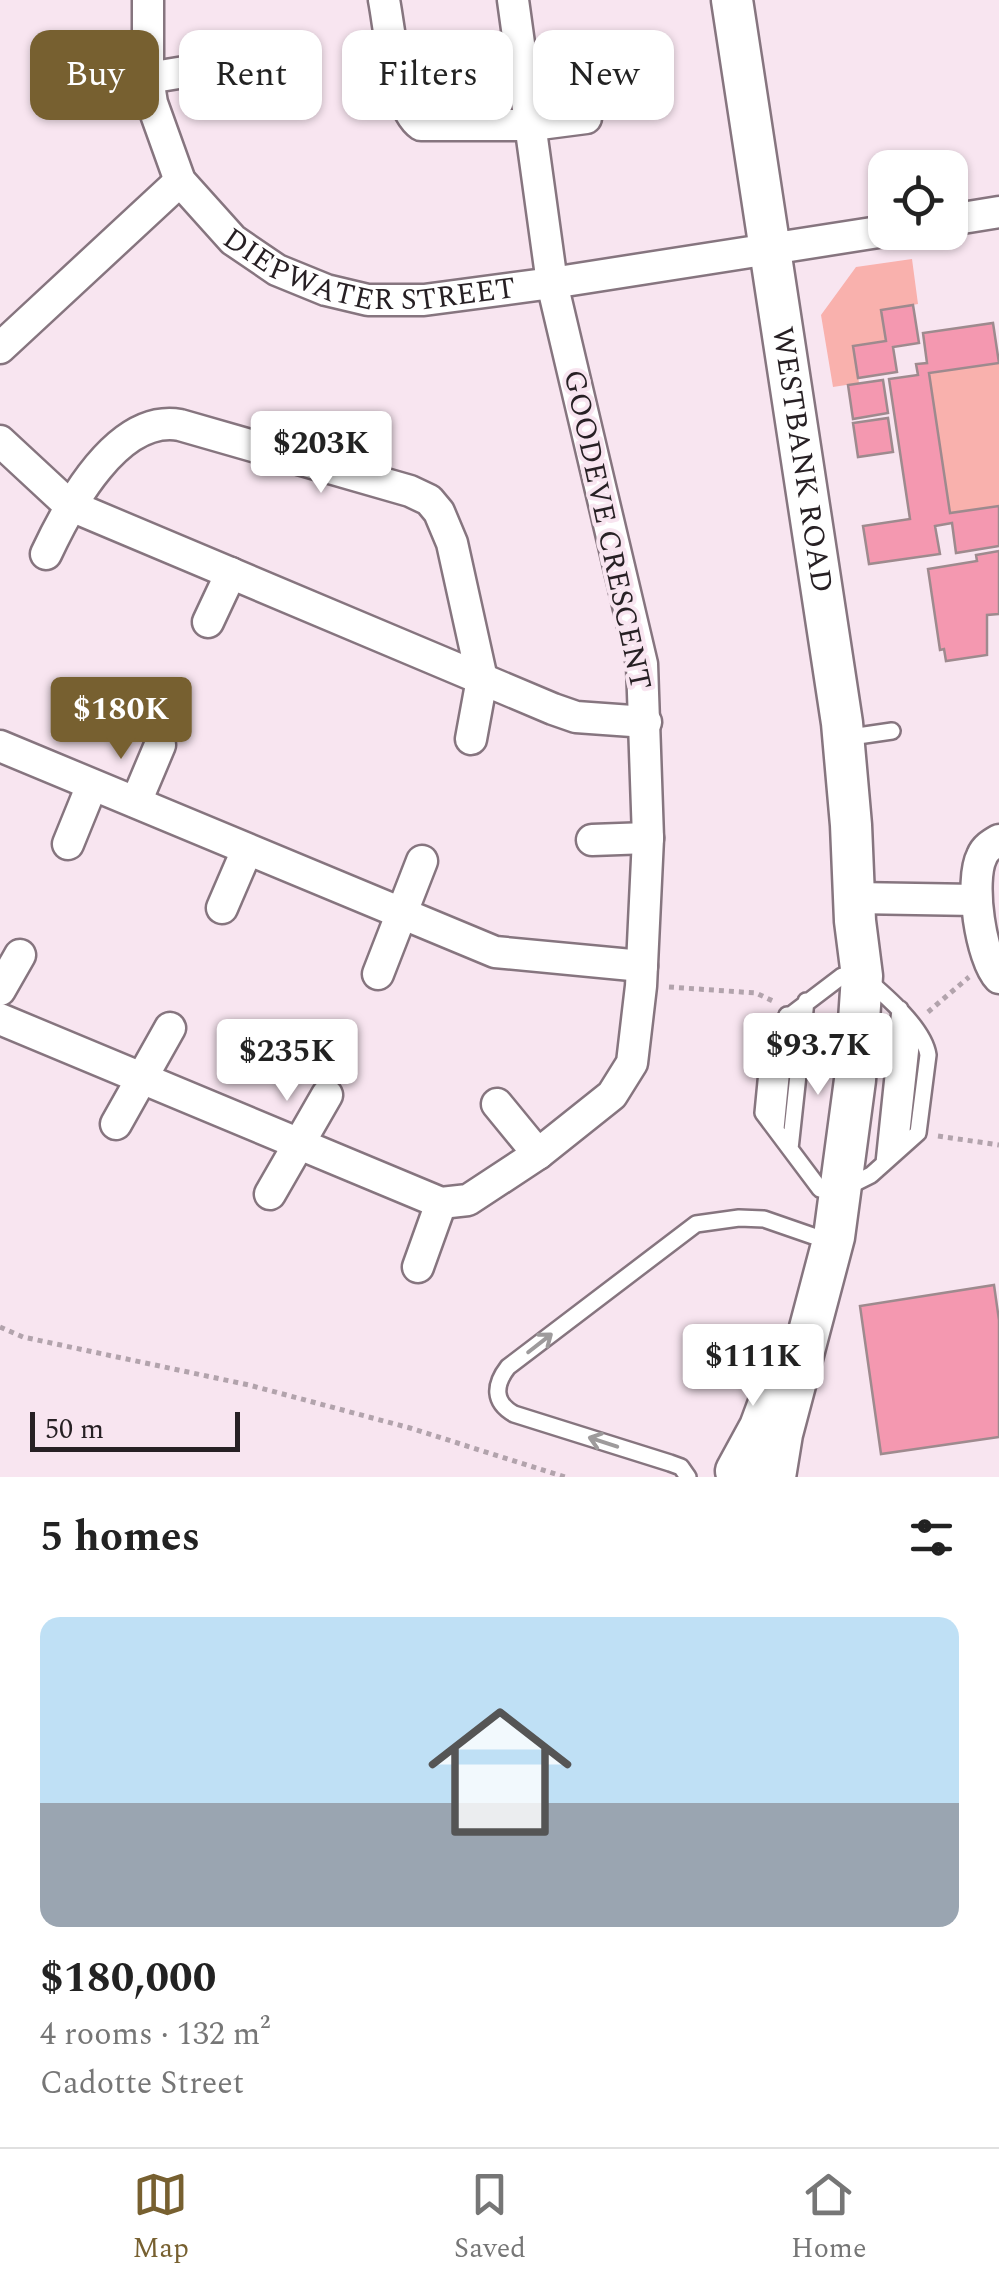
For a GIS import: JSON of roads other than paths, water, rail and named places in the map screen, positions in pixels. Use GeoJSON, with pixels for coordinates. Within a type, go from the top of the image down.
{"type":"FeatureCollection","features":[{"type":"Feature","properties":{"kind":"street","name":"DIEPWATER STREET"},"geometry":{"type":"LineString","coordinates":[[148,0],[148,30]]}},
{"type":"Feature","properties":{"kind":"street"},"geometry":{"type":"LineString","coordinates":[[384,0],[404,102],[414,120],[429,127],[568,120]]}},
{"type":"Feature","properties":{"kind":"street","name":"GOODEVE CRESCENT"},"geometry":{"type":"LineString","coordinates":[[441,1203],[468,1200],[538,1154],[612,1096],[632,1064],[642,976],[648,838],[646,722],[639,646],[552,284],[512,0]]}},
{"type":"Feature","properties":{"kind":"street","name":"WESTBANK ROAD"},"geometry":{"type":"LineString","coordinates":[[732,0],[844,738],[855,910],[852,976],[856,1080],[831,1190],[813,1236],[786,1353],[760,1428],[753,1476]]}},
{"type":"Feature","properties":{"kind":"street","name":"DIEPWATER STREET"},"geometry":{"type":"LineString","coordinates":[[157,120],[180,181],[233,240],[277,270],[326,290],[368,300],[400,302],[552,284],[868,234]]}},
{"type":"Feature","properties":{"kind":"street"},"geometry":{"type":"LineString","coordinates":[[0,348],[180,181]]}},
{"type":"Feature","properties":{"kind":"street"},"geometry":{"type":"LineString","coordinates":[[968,217],[999,212]]}},
{"type":"Feature","properties":{"kind":"street"},"geometry":{"type":"LineString","coordinates":[[46,554],[68,505],[92,473],[128,440],[149,426],[166,422],[410,491],[429,500],[445,522],[482,679],[471,738]]}},
{"type":"Feature","properties":{"kind":"street"},"geometry":{"type":"LineString","coordinates":[[0,441],[68,505],[576,717],[646,722]]}},
{"type":"Feature","properties":{"kind":"street"},"geometry":{"type":"LineString","coordinates":[[208,622],[231,573]]}},
{"type":"Feature","properties":{"kind":"street"},"geometry":{"type":"LineString","coordinates":[[0,746],[495,952],[642,976]]}},
{"type":"Feature","properties":{"kind":"street"},"geometry":{"type":"LineString","coordinates":[[136,802],[160,746]]}},
{"type":"Feature","properties":{"kind":"street"},"geometry":{"type":"LineString","coordinates":[[68,844],[92,784]]}},
{"type":"Feature","properties":{"kind":"street"},"geometry":{"type":"LineString","coordinates":[[592,840],[648,838]]}},
{"type":"Feature","properties":{"kind":"street"},"geometry":{"type":"LineString","coordinates":[[993,971],[976,900],[979,862],[988,847],[999,840]]}},
{"type":"Feature","properties":{"kind":"street"},"geometry":{"type":"LineString","coordinates":[[222,908],[247,850]]}},
{"type":"Feature","properties":{"kind":"street"},"geometry":{"type":"LineString","coordinates":[[378,974],[422,861]]}},
{"type":"Feature","properties":{"kind":"street"},"geometry":{"type":"LineString","coordinates":[[855,910],[976,900]]}},
{"type":"Feature","properties":{"kind":"street"},"geometry":{"type":"LineString","coordinates":[[0,990],[20,955]]}},
{"type":"Feature","properties":{"kind":"street"},"geometry":{"type":"LineString","coordinates":[[0,1019],[441,1203],[418,1267]]}},
{"type":"Feature","properties":{"kind":"street"},"geometry":{"type":"LineString","coordinates":[[116,1124],[170,1028]]}},
{"type":"Feature","properties":{"kind":"street"},"geometry":{"type":"LineString","coordinates":[[270,1194],[327,1095]]}},
{"type":"Feature","properties":{"kind":"street"},"geometry":{"type":"LineString","coordinates":[[496,1104],[538,1154]]}},
{"type":"Feature","properties":{"kind":"street","name":"WESTBANK ROAD"},"geometry":{"type":"LineString","coordinates":[[753,1476],[782,1434],[834,1237],[831,1190]]}},
{"type":"Feature","properties":{"kind":"lane"},"geometry":{"type":"LineString","coordinates":[[844,738],[892,731]]}},
{"type":"Feature","properties":{"kind":"lane"},"geometry":{"type":"LineString","coordinates":[[852,976],[917,1024],[900,1149],[871,1175],[831,1190],[776,1129],[783,1011],[806,1001],[852,976]]}},
{"type":"Feature","properties":{"kind":"lane"},"geometry":{"type":"LineString","coordinates":[[790,1149],[806,1001]]}},
{"type":"Feature","properties":{"kind":"lane"},"geometry":{"type":"LineString","coordinates":[[884,1163],[900,1009]]}},
{"type":"Feature","properties":{"kind":"lane"},"geometry":{"type":"LineString","coordinates":[[688,1477],[681,1468],[670,1464],[514,1414],[499,1400],[496,1390],[500,1378],[524,1355],[696,1224],[764,1219],[813,1236]]}}]}
